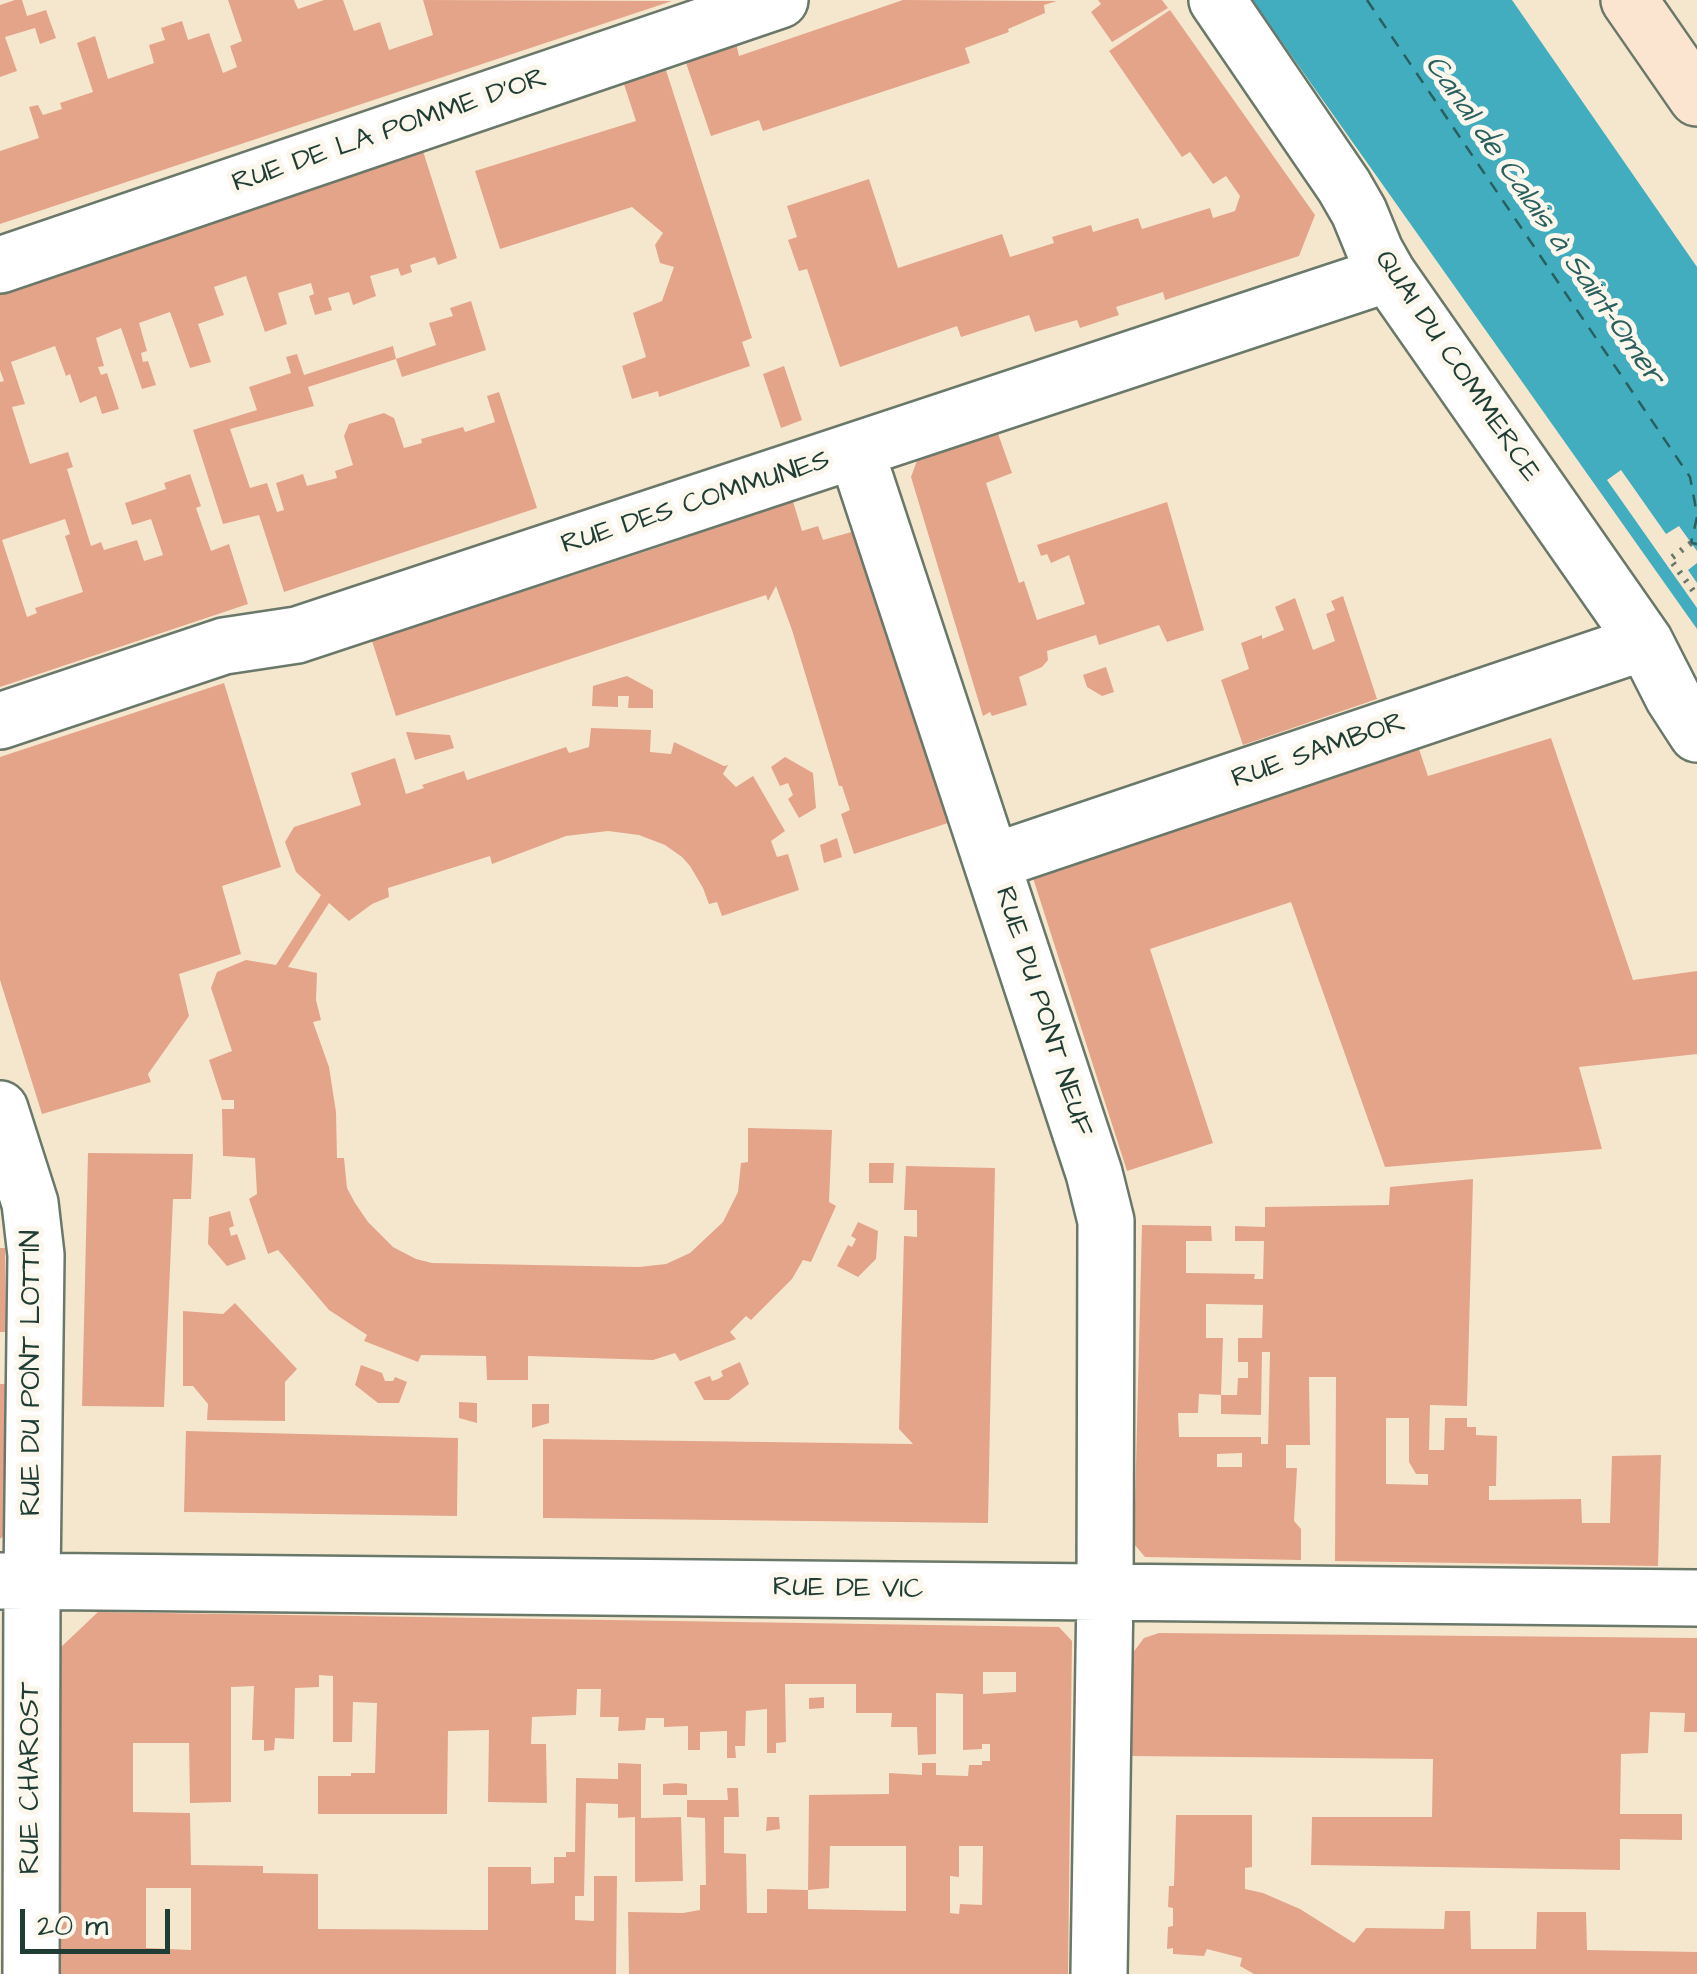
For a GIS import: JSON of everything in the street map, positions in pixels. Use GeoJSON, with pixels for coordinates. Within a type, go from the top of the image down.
{"type":"FeatureCollection","features":[{"type":"Feature","properties":{"kind":"street","name":"RUE DE LA POMME D'OR"},"geometry":{"type":"LineString","coordinates":[[0,265],[780,0]]}},
{"type":"Feature","properties":{"kind":"street","name":"QUAI DU COMMERCE"},"geometry":{"type":"LineString","coordinates":[[1217,0],[1344,186],[1388,274],[1645,642],[1673,698],[1697,734]]}},
{"type":"Feature","properties":{"kind":"street"},"geometry":{"type":"LineString","coordinates":[[1629,0],[1697,97]]}},
{"type":"Feature","properties":{"kind":"street","name":"RUE DES COMMUNES"},"geometry":{"type":"LineString","coordinates":[[0,720],[224,646],[296,634],[1388,274]]}},
{"type":"Feature","properties":{"kind":"street","name":"RUE DU PONT NEUF"},"geometry":{"type":"LineString","coordinates":[[856,451],[1094,1172],[1106,1221],[1099,1974]]}},
{"type":"Feature","properties":{"kind":"street","name":"RUE SAMBOR"},"geometry":{"type":"LineString","coordinates":[[992,862],[1645,642]]}},
{"type":"Feature","properties":{"kind":"street","name":"RUE DU PONT LOTTIN"},"geometry":{"type":"LineString","coordinates":[[0,1109],[30,1203],[36,1255],[16,1581]]}},
{"type":"Feature","properties":{"kind":"street","name":"RUE DE VIC"},"geometry":{"type":"LineString","coordinates":[[16,1581],[1697,1598]]}},
{"type":"Feature","properties":{"kind":"street","name":"RUE CHAROST"},"geometry":{"type":"LineString","coordinates":[[16,1581],[31,1974]]}},
{"type":"Feature","properties":{"kind":"path"},"geometry":{"type":"LineString","coordinates":[[1691,543],[1670,559],[1697,596]]}},
{"type":"Feature","properties":{"kind":"water","name":"Canal de Calais à Saint-Omer"},"geometry":{"type":"Polygon","coordinates":[[[1252,0],[1512,0],[1697,267],[1697,629],[1252,0]]]}},
{"type":"Feature","properties":{"kind":"pier"},"geometry":{"type":"Polygon","coordinates":[[[1621,470],[1666,534],[1679,526],[1697,551],[1697,563],[1688,570],[1697,583],[1697,608],[1607,480],[1621,470]]]}},
{"type":"Feature","properties":{"kind":"building"},"geometry":{"type":"Polygon","coordinates":[[[22,0],[27,16],[46,10],[56,38],[40,44],[35,28],[5,37],[17,71],[0,77],[0,5],[22,0]]]}},
{"type":"Feature","properties":{"kind":"building"},"geometry":{"type":"Polygon","coordinates":[[[228,0],[294,0],[298,9],[324,0],[343,0],[354,31],[380,22],[389,50],[433,35],[423,0],[672,1],[0,224],[0,151],[39,138],[29,107],[38,105],[43,115],[62,109],[60,103],[93,92],[77,43],[95,36],[108,79],[154,63],[149,45],[165,40],[161,28],[182,21],[188,40],[209,33],[223,73],[237,67],[230,46],[242,41],[228,0]]]}},
{"type":"Feature","properties":{"kind":"building"},"geometry":{"type":"Polygon","coordinates":[[[903,0],[1057,1],[1044,5],[1045,13],[1008,29],[1009,32],[965,48],[970,63],[763,131],[759,120],[711,136],[685,60],[736,43],[739,56],[903,0]]]}},
{"type":"Feature","properties":{"kind":"building"},"geometry":{"type":"Polygon","coordinates":[[[1098,0],[1162,0],[1168,8],[1112,42],[1091,12],[1101,4],[1098,0]]]}},
{"type":"Feature","properties":{"kind":"building"},"geometry":{"type":"Polygon","coordinates":[[[1170,10],[1315,215],[1299,256],[1165,300],[1163,292],[1116,307],[1119,315],[1080,328],[1077,320],[1035,332],[1029,315],[961,337],[957,326],[840,367],[807,269],[799,271],[788,240],[797,237],[787,206],[869,179],[898,268],[1002,234],[1010,257],[1054,243],[1052,237],[1091,225],[1093,232],[1138,218],[1142,229],[1210,208],[1213,218],[1235,211],[1240,196],[1226,176],[1213,184],[1190,152],[1182,157],[1109,51],[1170,10]]]}},
{"type":"Feature","properties":{"kind":"building"},"geometry":{"type":"Polygon","coordinates":[[[665,67],[752,338],[742,342],[750,366],[659,397],[658,391],[632,399],[622,366],[646,357],[633,313],[662,301],[674,267],[660,263],[655,245],[663,233],[632,207],[500,249],[475,171],[636,121],[623,81],[665,67]]]}},
{"type":"Feature","properties":{"kind":"building"},"geometry":{"type":"Polygon","coordinates":[[[422,148],[457,258],[438,265],[435,257],[410,265],[412,272],[401,276],[398,268],[370,276],[376,296],[353,305],[349,292],[328,298],[332,310],[315,315],[309,296],[314,294],[311,283],[278,293],[287,324],[265,332],[246,276],[214,287],[224,315],[198,324],[211,362],[190,368],[170,312],[139,323],[147,351],[141,353],[143,362],[148,361],[156,385],[142,389],[121,328],[96,338],[104,366],[98,367],[101,375],[107,373],[119,409],[102,414],[96,396],[80,403],[55,346],[11,362],[25,404],[12,407],[30,464],[68,452],[73,467],[67,469],[91,546],[101,542],[104,550],[137,540],[144,561],[163,555],[151,519],[132,525],[125,503],[166,489],[164,483],[190,474],[201,506],[196,508],[211,551],[229,544],[248,604],[0,687],[0,382],[4,381],[0,370],[0,289],[422,148]],[[65,519],[2,540],[27,617],[37,613],[35,608],[83,592],[65,536],[70,534],[65,519]]]}},
{"type":"Feature","properties":{"kind":"building"},"geometry":{"type":"Polygon","coordinates":[[[471,301],[486,350],[402,377],[396,359],[436,345],[429,323],[453,316],[450,308],[471,301]]]}},
{"type":"Feature","properties":{"kind":"building"},"geometry":{"type":"Polygon","coordinates":[[[393,346],[396,359],[308,387],[314,406],[230,429],[250,488],[267,483],[277,512],[284,510],[276,483],[303,474],[307,486],[337,478],[335,471],[353,465],[344,436],[349,424],[384,413],[394,418],[404,448],[463,427],[465,432],[495,422],[487,396],[499,392],[537,508],[284,592],[259,515],[223,524],[193,430],[257,410],[249,387],[291,373],[286,357],[297,354],[304,375],[393,346]]]}},
{"type":"Feature","properties":{"kind":"building"},"geometry":{"type":"Polygon","coordinates":[[[784,366],[802,420],[781,428],[763,374],[784,366]]]}},
{"type":"Feature","properties":{"kind":"building"},"geometry":{"type":"Polygon","coordinates":[[[996,428],[1012,473],[986,483],[1019,583],[1024,581],[1037,620],[1085,604],[1069,555],[1051,563],[1047,554],[1041,556],[1037,545],[1167,502],[1204,630],[1167,642],[1159,625],[1099,645],[1096,635],[1047,651],[1048,660],[1042,667],[1019,677],[1027,705],[983,716],[911,477],[919,455],[996,428]]]}},
{"type":"Feature","properties":{"kind":"building"},"geometry":{"type":"Polygon","coordinates":[[[791,495],[802,531],[818,526],[823,540],[855,531],[948,823],[854,854],[841,814],[850,810],[776,586],[768,601],[766,595],[396,716],[372,641],[665,545],[741,518],[739,511],[791,495]]]}},
{"type":"Feature","properties":{"kind":"building"},"geometry":{"type":"Polygon","coordinates":[[[1343,596],[1377,699],[1243,745],[1221,680],[1249,669],[1241,643],[1284,630],[1275,607],[1295,598],[1313,650],[1335,641],[1326,614],[1335,610],[1331,601],[1343,596]]]}},
{"type":"Feature","properties":{"kind":"building"},"geometry":{"type":"Polygon","coordinates":[[[1106,667],[1114,692],[1102,696],[1087,687],[1083,675],[1106,667]]]}},
{"type":"Feature","properties":{"kind":"building"},"geometry":{"type":"Polygon","coordinates":[[[627,676],[653,690],[653,708],[628,708],[629,696],[618,696],[618,707],[592,706],[593,686],[627,676]]]}},
{"type":"Feature","properties":{"kind":"building"},"geometry":{"type":"Polygon","coordinates":[[[224,683],[281,867],[222,886],[241,954],[179,974],[189,1016],[148,1074],[151,1082],[42,1114],[0,980],[0,757],[224,683]]]}},
{"type":"Feature","properties":{"kind":"building"},"geometry":{"type":"Polygon","coordinates":[[[591,728],[651,730],[650,752],[671,754],[674,742],[728,765],[723,774],[736,787],[753,776],[785,831],[771,841],[777,857],[788,854],[799,890],[722,916],[717,902],[709,904],[682,857],[639,835],[608,831],[566,836],[492,864],[490,856],[388,888],[389,897],[349,921],[329,903],[288,967],[317,973],[316,1000],[321,1020],[313,1022],[329,1067],[336,1112],[337,1158],[344,1158],[347,1188],[368,1222],[393,1247],[432,1263],[639,1267],[666,1264],[690,1253],[723,1222],[738,1192],[741,1163],[748,1162],[748,1128],[832,1130],[829,1202],[836,1206],[811,1262],[803,1260],[792,1279],[751,1320],[746,1316],[730,1332],[736,1339],[680,1361],[675,1353],[653,1360],[528,1356],[528,1380],[487,1380],[486,1356],[421,1355],[418,1362],[364,1341],[367,1335],[329,1310],[278,1250],[268,1254],[249,1199],[257,1194],[255,1158],[223,1156],[222,1109],[234,1109],[234,1100],[222,1100],[209,1060],[232,1051],[211,988],[217,972],[246,960],[276,965],[321,895],[296,872],[285,842],[294,827],[361,805],[351,773],[395,758],[406,794],[464,771],[467,780],[566,747],[569,753],[589,747],[591,728]]]}},
{"type":"Feature","properties":{"kind":"building"},"geometry":{"type":"Polygon","coordinates":[[[406,732],[450,735],[454,748],[415,760],[406,732]]]}},
{"type":"Feature","properties":{"kind":"building"},"geometry":{"type":"Polygon","coordinates":[[[1551,738],[1633,980],[1697,971],[1697,1054],[1579,1067],[1602,1149],[1385,1167],[1291,902],[1150,949],[1213,1143],[1127,1171],[1033,878],[1417,743],[1428,776],[1551,738]]]}},
{"type":"Feature","properties":{"kind":"building"},"geometry":{"type":"Polygon","coordinates":[[[785,757],[813,773],[816,808],[799,818],[788,799],[793,795],[788,783],[780,786],[771,767],[785,757]]]}},
{"type":"Feature","properties":{"kind":"building"},"geometry":{"type":"Polygon","coordinates":[[[837,838],[842,857],[824,863],[820,845],[837,838]]]}},
{"type":"Feature","properties":{"kind":"building"},"geometry":{"type":"Polygon","coordinates":[[[88,1153],[193,1154],[191,1199],[173,1199],[164,1407],[82,1406],[88,1153]]]}},
{"type":"Feature","properties":{"kind":"building"},"geometry":{"type":"Polygon","coordinates":[[[869,1163],[894,1163],[893,1183],[869,1183],[869,1163]]]}},
{"type":"Feature","properties":{"kind":"building"},"geometry":{"type":"Polygon","coordinates":[[[906,1166],[995,1168],[988,1523],[543,1518],[543,1439],[913,1444],[899,1429],[904,1236],[917,1237],[917,1210],[904,1210],[906,1166]]]}},
{"type":"Feature","properties":{"kind":"building"},"geometry":{"type":"Polygon","coordinates":[[[1473,1179],[1467,1406],[1430,1405],[1429,1450],[1444,1450],[1445,1418],[1467,1418],[1467,1427],[1476,1427],[1476,1435],[1497,1436],[1496,1486],[1489,1486],[1489,1500],[1581,1499],[1582,1523],[1610,1523],[1612,1456],[1661,1455],[1658,1566],[1335,1561],[1336,1377],[1309,1377],[1310,1445],[1286,1445],[1286,1468],[1297,1468],[1294,1521],[1301,1529],[1301,1560],[1145,1557],[1134,1544],[1142,1225],[1211,1226],[1212,1241],[1186,1241],[1186,1273],[1255,1274],[1254,1279],[1263,1279],[1264,1241],[1235,1241],[1235,1226],[1265,1227],[1265,1207],[1389,1205],[1390,1187],[1473,1179]],[[1206,1304],[1206,1338],[1223,1338],[1221,1395],[1237,1395],[1238,1378],[1248,1378],[1248,1362],[1238,1362],[1238,1338],[1262,1338],[1263,1305],[1206,1304]],[[1262,1352],[1261,1415],[1221,1414],[1221,1395],[1199,1394],[1198,1413],[1178,1413],[1179,1437],[1261,1437],[1261,1444],[1268,1444],[1270,1352],[1262,1352]],[[1386,1418],[1386,1484],[1428,1485],[1428,1474],[1416,1474],[1409,1462],[1409,1418],[1386,1418]],[[1242,1453],[1217,1454],[1217,1467],[1242,1467],[1242,1453]]]}},
{"type":"Feature","properties":{"kind":"building"},"geometry":{"type":"Polygon","coordinates":[[[230,1211],[234,1226],[229,1228],[231,1236],[237,1234],[246,1259],[227,1266],[208,1244],[209,1217],[230,1211]]]}},
{"type":"Feature","properties":{"kind":"building"},"geometry":{"type":"Polygon","coordinates":[[[858,1222],[878,1231],[876,1259],[858,1277],[837,1266],[848,1245],[852,1247],[856,1239],[851,1236],[858,1222]]]}},
{"type":"Feature","properties":{"kind":"building"},"geometry":{"type":"Polygon","coordinates":[[[0,1248],[5,1248],[6,1332],[0,1332],[0,1248]]]}},
{"type":"Feature","properties":{"kind":"building"},"geometry":{"type":"Polygon","coordinates":[[[235,1303],[297,1369],[285,1382],[285,1421],[207,1420],[208,1404],[193,1386],[183,1386],[183,1311],[223,1314],[235,1303]]]}},
{"type":"Feature","properties":{"kind":"building"},"geometry":{"type":"Polygon","coordinates":[[[740,1362],[749,1384],[729,1400],[704,1400],[694,1382],[710,1376],[712,1381],[718,1379],[723,1376],[721,1371],[740,1362]]]}},
{"type":"Feature","properties":{"kind":"building"},"geometry":{"type":"Polygon","coordinates":[[[361,1365],[382,1373],[385,1381],[395,1377],[407,1382],[399,1403],[378,1403],[355,1385],[361,1365]]]}},
{"type":"Feature","properties":{"kind":"building"},"geometry":{"type":"Polygon","coordinates":[[[0,1384],[7,1384],[9,1531],[0,1539],[0,1384]]]}},
{"type":"Feature","properties":{"kind":"building"},"geometry":{"type":"Polygon","coordinates":[[[459,1402],[477,1403],[477,1423],[459,1418],[459,1402]]]}},
{"type":"Feature","properties":{"kind":"building"},"geometry":{"type":"Polygon","coordinates":[[[532,1404],[549,1404],[549,1423],[532,1428],[532,1404]]]}},
{"type":"Feature","properties":{"kind":"building"},"geometry":{"type":"Polygon","coordinates":[[[186,1431],[458,1438],[457,1516],[184,1512],[186,1431]]]}},
{"type":"Feature","properties":{"kind":"building"},"geometry":{"type":"Polygon","coordinates":[[[98,1612],[1059,1627],[1072,1641],[1068,1974],[629,1974],[628,1912],[700,1910],[700,1885],[706,1885],[705,1818],[687,1817],[687,1800],[728,1800],[727,1788],[738,1788],[739,1817],[724,1817],[724,1853],[746,1854],[747,1913],[767,1913],[767,1889],[808,1890],[809,1795],[889,1794],[889,1773],[922,1775],[922,1763],[936,1763],[936,1775],[968,1776],[969,1765],[990,1761],[990,1744],[982,1744],[982,1749],[963,1750],[963,1694],[936,1693],[936,1754],[918,1755],[917,1727],[891,1727],[892,1713],[856,1713],[856,1684],[785,1684],[786,1742],[776,1743],[776,1753],[767,1753],[767,1709],[746,1711],[745,1746],[735,1746],[736,1758],[727,1758],[727,1731],[700,1732],[700,1750],[688,1750],[688,1726],[664,1727],[664,1718],[646,1718],[645,1730],[618,1731],[619,1717],[600,1717],[601,1689],[577,1689],[576,1715],[532,1717],[531,1744],[546,1744],[547,1803],[488,1802],[489,1730],[448,1731],[447,1814],[318,1814],[318,1776],[375,1773],[377,1703],[353,1702],[352,1742],[333,1742],[333,1676],[319,1675],[319,1687],[295,1688],[294,1739],[275,1738],[274,1750],[264,1751],[264,1740],[252,1740],[254,1686],[231,1687],[231,1802],[190,1803],[189,1743],[133,1743],[133,1812],[190,1813],[191,1865],[263,1866],[263,1873],[318,1874],[318,1929],[488,1930],[488,1867],[531,1867],[531,1884],[554,1883],[554,1857],[575,1852],[576,1778],[618,1779],[618,1763],[641,1764],[641,1818],[681,1817],[683,1881],[635,1882],[635,1817],[618,1818],[618,1804],[586,1803],[584,1896],[575,1896],[575,1920],[594,1921],[594,1876],[617,1876],[616,1974],[60,1974],[60,1648],[98,1612]],[[983,1672],[983,1694],[1016,1692],[1016,1672],[983,1672]],[[830,1846],[829,1888],[808,1890],[808,1909],[906,1911],[906,1846],[830,1846]],[[959,1846],[959,1877],[950,1876],[950,1913],[959,1914],[960,1904],[982,1905],[983,1846],[959,1846]],[[146,1888],[146,1948],[191,1950],[191,1888],[146,1888]]]}},
{"type":"Feature","properties":{"kind":"building"},"geometry":{"type":"Polygon","coordinates":[[[1159,1633],[1697,1638],[1697,1732],[1684,1732],[1685,1713],[1650,1712],[1648,1753],[1621,1754],[1620,1814],[1682,1814],[1682,1840],[1620,1839],[1620,1870],[1311,1865],[1312,1817],[1432,1817],[1433,1759],[1131,1756],[1132,1654],[1144,1638],[1159,1633]]]}},
{"type":"Feature","properties":{"kind":"building"},"geometry":{"type":"Polygon","coordinates":[[[824,1697],[824,1708],[809,1709],[809,1698],[824,1697]]]}},
{"type":"Feature","properties":{"kind":"building"},"geometry":{"type":"Polygon","coordinates":[[[663,1784],[687,1784],[687,1795],[663,1795],[663,1784]]]}},
{"type":"Feature","properties":{"kind":"building"},"geometry":{"type":"Polygon","coordinates":[[[1176,1815],[1252,1815],[1252,1867],[1245,1868],[1245,1889],[1300,1909],[1354,1943],[1366,1928],[1444,1929],[1445,1911],[1470,1911],[1471,1949],[1536,1949],[1537,1912],[1586,1912],[1587,1950],[1697,1952],[1697,1974],[1254,1974],[1240,1966],[1242,1958],[1207,1949],[1204,1956],[1173,1954],[1173,1948],[1167,1949],[1168,1927],[1173,1926],[1173,1908],[1168,1907],[1169,1886],[1174,1886],[1176,1815]]]}},
{"type":"Feature","properties":{"kind":"building"},"geometry":{"type":"Polygon","coordinates":[[[767,1817],[779,1817],[780,1829],[766,1831],[767,1817]]]}},
{"type":"Feature","properties":{"kind":"ferry route"},"geometry":{"type":"LineString","coordinates":[[1367,0],[1690,477],[1697,514]]}},
{"type":"Feature","properties":{"kind":"ferry route"},"geometry":{"type":"LineString","coordinates":[[1697,517],[1691,543],[1697,544]]}}]}
